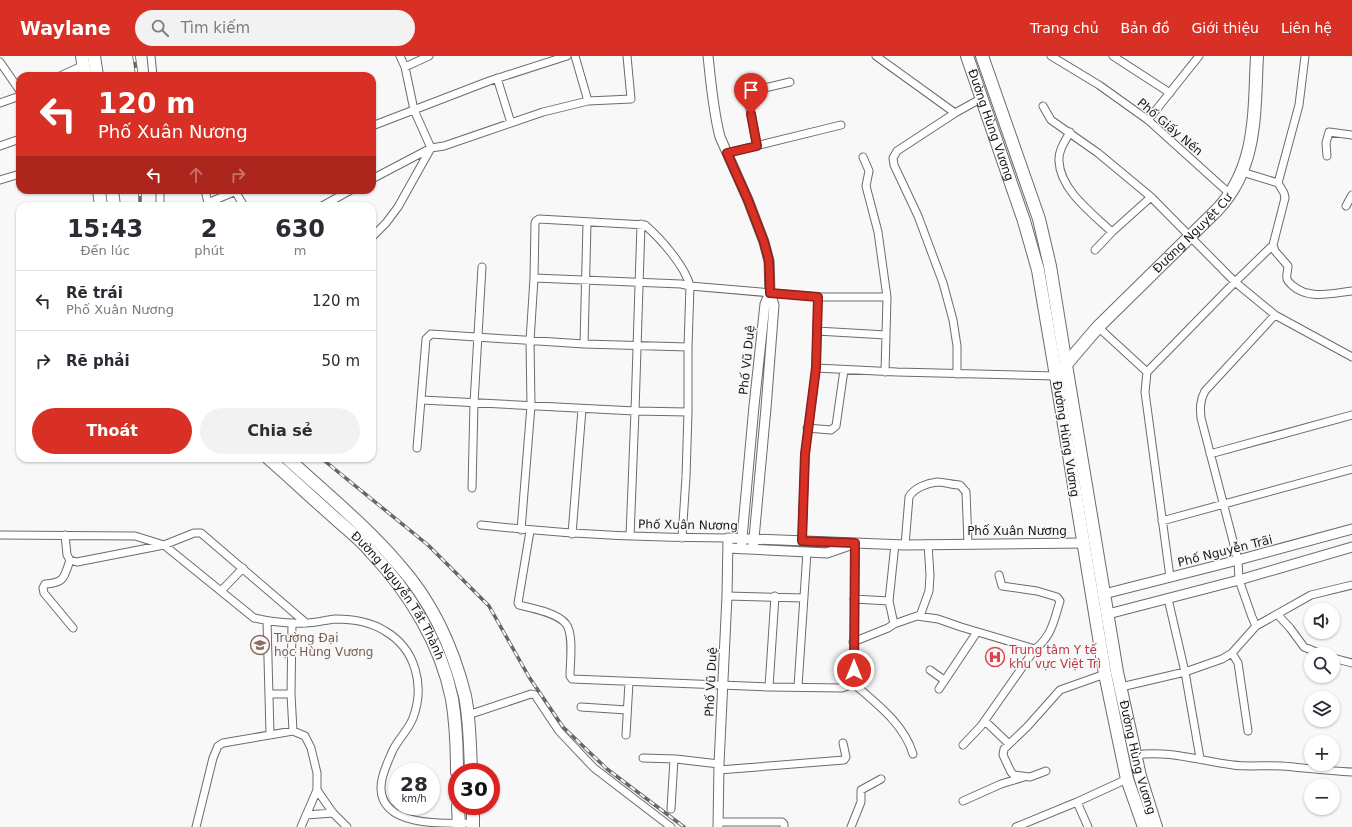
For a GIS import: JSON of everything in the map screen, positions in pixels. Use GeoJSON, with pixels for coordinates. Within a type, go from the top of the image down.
{"type":"FeatureCollection","features":[{"type":"Feature","properties":{"kind":"main road","name":"Đường Hùng Vương"},"geometry":{"type":"LineString","coordinates":[[967,56],[1024,221],[1038,270],[1105,674],[1127,779],[1144,827]]}},
{"type":"Feature","properties":{"kind":"main road","name":"Đường Hùng Vương"},"geometry":{"type":"LineString","coordinates":[[982,56],[1038,219],[1050,266],[1120,687],[1142,783],[1156,827]]}},
{"type":"Feature","properties":{"kind":"main road","name":"Đường Nguyệt Cư"},"geometry":{"type":"LineString","coordinates":[[1056,376],[1098,327],[1217,210],[1230,194],[1242,172],[1252,137],[1257,56]]}},
{"type":"Feature","properties":{"kind":"main road"},"geometry":{"type":"LineString","coordinates":[[88,63],[94,72]]}},
{"type":"Feature","properties":{"kind":"main road","name":"Đường Nguyễn Tất Thành"},"geometry":{"type":"LineString","coordinates":[[272,462],[370,551],[389,572],[414,606],[432,638],[442,666],[451,699],[455,725],[457,763]]}},
{"type":"Feature","properties":{"kind":"main road","name":"Đường Nguyễn Tất Thành"},"geometry":{"type":"LineString","coordinates":[[291,462],[378,541],[400,566],[430,608],[455,661],[465,697],[468,715],[471,763]]}},
{"type":"Feature","properties":{"kind":"main road"},"geometry":{"type":"LineString","coordinates":[[389,572],[400,566]]}},
{"type":"Feature","properties":{"kind":"main road"},"geometry":{"type":"LineString","coordinates":[[472,815],[473,825]]}},
{"type":"Feature","properties":{"kind":"street"},"geometry":{"type":"LineString","coordinates":[[151,56],[153,72]]}},
{"type":"Feature","properties":{"kind":"street"},"geometry":{"type":"LineString","coordinates":[[376,232],[386,223],[398,207],[431,148],[414,110],[405,67],[400,56]]}},
{"type":"Feature","properties":{"kind":"street"},"geometry":{"type":"LineString","coordinates":[[405,67],[428,56]]}},
{"type":"Feature","properties":{"kind":"street"},"geometry":{"type":"LineString","coordinates":[[376,124],[497,78],[567,56]]}},
{"type":"Feature","properties":{"kind":"street"},"geometry":{"type":"LineString","coordinates":[[575,56],[588,101]]}},
{"type":"Feature","properties":{"kind":"street"},"geometry":{"type":"LineString","coordinates":[[376,177],[431,148],[444,146],[543,112],[588,101],[631,99],[627,56]]}},
{"type":"Feature","properties":{"kind":"street","name":"Phố Vũ Duệ"},"geometry":{"type":"LineString","coordinates":[[708,56],[712,98],[718,127],[727,153],[748,200],[764,242],[769,261],[770,293],[774,305],[753,549]]}},
{"type":"Feature","properties":{"kind":"street"},"geometry":{"type":"LineString","coordinates":[[876,56],[955,113]]}},
{"type":"Feature","properties":{"kind":"street","name":"Phố Giấy Nến"},"geometry":{"type":"LineString","coordinates":[[1051,56],[1099,85],[1148,120],[1230,194]]}},
{"type":"Feature","properties":{"kind":"street"},"geometry":{"type":"LineString","coordinates":[[1113,56],[1123,58],[1170,93]]}},
{"type":"Feature","properties":{"kind":"street"},"geometry":{"type":"LineString","coordinates":[[1148,120],[1199,56]]}},
{"type":"Feature","properties":{"kind":"street"},"geometry":{"type":"LineString","coordinates":[[1278,183],[1299,105],[1305,56]]}},
{"type":"Feature","properties":{"kind":"street"},"geometry":{"type":"LineString","coordinates":[[0,62],[16,85]]}},
{"type":"Feature","properties":{"kind":"street"},"geometry":{"type":"LineString","coordinates":[[69,72],[88,63]]}},
{"type":"Feature","properties":{"kind":"street"},"geometry":{"type":"LineString","coordinates":[[497,78],[512,123]]}},
{"type":"Feature","properties":{"kind":"street"},"geometry":{"type":"LineString","coordinates":[[757,146],[748,99],[749,94],[752,91],[790,82]]}},
{"type":"Feature","properties":{"kind":"street"},"geometry":{"type":"LineString","coordinates":[[0,103],[16,97]]}},
{"type":"Feature","properties":{"kind":"street"},"geometry":{"type":"LineString","coordinates":[[957,374],[957,346],[953,320],[943,283],[918,216],[894,165],[893,158],[897,151],[955,113],[982,98]]}},
{"type":"Feature","properties":{"kind":"street"},"geometry":{"type":"LineString","coordinates":[[1043,106],[1051,120],[1098,153],[1151,198],[1235,282],[1276,315],[1352,357]]}},
{"type":"Feature","properties":{"kind":"street"},"geometry":{"type":"LineString","coordinates":[[727,153],[841,125]]}},
{"type":"Feature","properties":{"kind":"street"},"geometry":{"type":"LineString","coordinates":[[1070,132],[1061,150],[1059,161],[1062,175],[1068,188],[1079,202],[1112,232]]}},
{"type":"Feature","properties":{"kind":"street"},"geometry":{"type":"LineString","coordinates":[[1327,156],[1326,143],[1329,132],[1352,135]]}},
{"type":"Feature","properties":{"kind":"street"},"geometry":{"type":"LineString","coordinates":[[0,146],[16,140]]}},
{"type":"Feature","properties":{"kind":"street"},"geometry":{"type":"LineString","coordinates":[[863,157],[869,172],[866,186],[878,232],[887,297],[885,372]]}},
{"type":"Feature","properties":{"kind":"street"},"geometry":{"type":"LineString","coordinates":[[1170,577],[1145,392],[1147,372],[1273,245],[1285,198],[1284,193],[1278,183],[1242,172]]}},
{"type":"Feature","properties":{"kind":"street"},"geometry":{"type":"LineString","coordinates":[[0,180],[16,175]]}},
{"type":"Feature","properties":{"kind":"street"},"geometry":{"type":"LineString","coordinates":[[212,202],[230,194]]}},
{"type":"Feature","properties":{"kind":"street"},"geometry":{"type":"LineString","coordinates":[[329,202],[344,194]]}},
{"type":"Feature","properties":{"kind":"street"},"geometry":{"type":"LineString","coordinates":[[1346,206],[1352,195]]}},
{"type":"Feature","properties":{"kind":"street"},"geometry":{"type":"LineString","coordinates":[[1095,250],[1112,232],[1151,198]]}},
{"type":"Feature","properties":{"kind":"street"},"geometry":{"type":"LineString","coordinates":[[521,530],[531,406],[530,341],[534,278],[535,223],[539,219],[588,223],[641,224],[649,229],[675,257],[687,277],[690,286],[686,477],[682,538]]}},
{"type":"Feature","properties":{"kind":"street"},"geometry":{"type":"LineString","coordinates":[[584,344],[588,223]]}},
{"type":"Feature","properties":{"kind":"street"},"geometry":{"type":"LineString","coordinates":[[630,536],[641,224]]}},
{"type":"Feature","properties":{"kind":"street"},"geometry":{"type":"LineString","coordinates":[[1273,245],[1275,250],[1288,266],[1288,281],[1294,288],[1314,295],[1352,290]]}},
{"type":"Feature","properties":{"kind":"street"},"geometry":{"type":"LineString","coordinates":[[472,488],[474,403],[482,266]]}},
{"type":"Feature","properties":{"kind":"street"},"geometry":{"type":"LineString","coordinates":[[534,278],[681,284],[818,297],[887,297]]}},
{"type":"Feature","properties":{"kind":"street","name":"Phố Vũ Duệ"},"geometry":{"type":"LineString","coordinates":[[741,549],[765,304],[770,293]]}},
{"type":"Feature","properties":{"kind":"street"},"geometry":{"type":"LineString","coordinates":[[802,541],[805,454],[807,428],[816,368],[818,297]]}},
{"type":"Feature","properties":{"kind":"street"},"geometry":{"type":"LineString","coordinates":[[1256,626],[1239,580],[1238,560],[1201,418],[1200,405],[1205,391],[1276,315]]}},
{"type":"Feature","properties":{"kind":"street"},"geometry":{"type":"LineString","coordinates":[[1098,327],[1147,372]]}},
{"type":"Feature","properties":{"kind":"street"},"geometry":{"type":"LineString","coordinates":[[817,331],[886,335]]}},
{"type":"Feature","properties":{"kind":"street"},"geometry":{"type":"LineString","coordinates":[[417,448],[426,339],[431,334],[584,344],[688,347]]}},
{"type":"Feature","properties":{"kind":"street"},"geometry":{"type":"LineString","coordinates":[[816,368],[885,372],[1056,376]]}},
{"type":"Feature","properties":{"kind":"street"},"geometry":{"type":"LineString","coordinates":[[807,428],[831,430],[836,426],[844,370]]}},
{"type":"Feature","properties":{"kind":"street"},"geometry":{"type":"LineString","coordinates":[[422,400],[635,411],[688,412]]}},
{"type":"Feature","properties":{"kind":"street"},"geometry":{"type":"LineString","coordinates":[[572,534],[582,408]]}},
{"type":"Feature","properties":{"kind":"street"},"geometry":{"type":"LineString","coordinates":[[1210,454],[1352,415]]}},
{"type":"Feature","properties":{"kind":"street"},"geometry":{"type":"LineString","coordinates":[[1162,522],[1352,469]]}},
{"type":"Feature","properties":{"kind":"street"},"geometry":{"type":"LineString","coordinates":[[905,545],[909,497],[917,488],[937,482],[960,486],[966,492],[968,543]]}},
{"type":"Feature","properties":{"kind":"street","name":"Phố Xuân Nương"},"geometry":{"type":"LineString","coordinates":[[481,526],[572,534],[905,545],[968,543],[1084,543]]}},
{"type":"Feature","properties":{"kind":"street","name":"Phố Nguyễn Trãi"},"geometry":{"type":"LineString","coordinates":[[1104,594],[1352,529]]}},
{"type":"Feature","properties":{"kind":"street"},"geometry":{"type":"LineString","coordinates":[[530,531],[518,603],[519,605],[559,618],[566,624],[569,630],[570,639],[570,676],[572,679],[769,687],[798,686],[842,688],[854,684]]}},
{"type":"Feature","properties":{"kind":"street"},"geometry":{"type":"LineString","coordinates":[[65,535],[67,555],[70,560],[77,562],[164,545],[194,533],[201,533],[306,623]]}},
{"type":"Feature","properties":{"kind":"street"},"geometry":{"type":"LineString","coordinates":[[0,535],[135,536],[164,545],[254,618],[267,621],[292,623],[306,623],[336,619],[364,622],[385,630],[398,640],[410,657],[418,675],[418,694],[413,718],[392,750],[382,778],[381,792],[387,808],[397,816],[408,820],[444,824],[473,825]]}},
{"type":"Feature","properties":{"kind":"street","name":"Phố Vũ Duệ"},"geometry":{"type":"LineString","coordinates":[[718,824],[728,538]]}},
{"type":"Feature","properties":{"kind":"street"},"geometry":{"type":"LineString","coordinates":[[855,543],[853,642],[854,684],[890,716],[910,745],[913,754]]}},
{"type":"Feature","properties":{"kind":"street","name":"Phố Xuân Nương"},"geometry":{"type":"LineString","coordinates":[[728,548],[830,552],[855,543]]}},
{"type":"Feature","properties":{"kind":"street"},"geometry":{"type":"LineString","coordinates":[[894,624],[889,601],[895,544]]}},
{"type":"Feature","properties":{"kind":"street"},"geometry":{"type":"LineString","coordinates":[[920,616],[929,590],[930,568],[928,544]]}},
{"type":"Feature","properties":{"kind":"street"},"geometry":{"type":"LineString","coordinates":[[1108,614],[1239,580],[1352,547]]}},
{"type":"Feature","properties":{"kind":"street"},"geometry":{"type":"LineString","coordinates":[[798,686],[808,552]]}},
{"type":"Feature","properties":{"kind":"street"},"geometry":{"type":"LineString","coordinates":[[70,560],[64,575],[60,580],[57,583],[45,584],[43,588],[44,593],[73,628]]}},
{"type":"Feature","properties":{"kind":"street"},"geometry":{"type":"LineString","coordinates":[[221,591],[243,568]]}},
{"type":"Feature","properties":{"kind":"street"},"geometry":{"type":"LineString","coordinates":[[963,745],[985,720],[1036,649],[1043,643],[1051,630],[1060,601],[1057,597],[1002,586],[999,574]]}},
{"type":"Feature","properties":{"kind":"street"},"geometry":{"type":"LineString","coordinates":[[1120,687],[1185,672],[1222,659],[1232,653],[1256,626],[1311,595],[1350,588]]}},
{"type":"Feature","properties":{"kind":"street"},"geometry":{"type":"LineString","coordinates":[[727,596],[775,596],[804,598]]}},
{"type":"Feature","properties":{"kind":"street"},"geometry":{"type":"LineString","coordinates":[[769,687],[775,596]]}},
{"type":"Feature","properties":{"kind":"street"},"geometry":{"type":"LineString","coordinates":[[854,599],[889,601]]}},
{"type":"Feature","properties":{"kind":"street"},"geometry":{"type":"LineString","coordinates":[[1168,599],[1185,672],[1200,758]]}},
{"type":"Feature","properties":{"kind":"street"},"geometry":{"type":"LineString","coordinates":[[1277,614],[1304,647]]}},
{"type":"Feature","properties":{"kind":"street"},"geometry":{"type":"LineString","coordinates":[[853,642],[888,628],[894,624],[920,616],[938,619],[1036,649]]}},
{"type":"Feature","properties":{"kind":"street"},"geometry":{"type":"LineString","coordinates":[[267,621],[270,734]]}},
{"type":"Feature","properties":{"kind":"street"},"geometry":{"type":"LineString","coordinates":[[292,623],[291,694],[293,731]]}},
{"type":"Feature","properties":{"kind":"street"},"geometry":{"type":"LineString","coordinates":[[939,689],[977,632]]}},
{"type":"Feature","properties":{"kind":"street"},"geometry":{"type":"LineString","coordinates":[[1232,653],[1238,664],[1248,731]]}},
{"type":"Feature","properties":{"kind":"street"},"geometry":{"type":"LineString","coordinates":[[1340,660],[1352,663]]}},
{"type":"Feature","properties":{"kind":"street"},"geometry":{"type":"LineString","coordinates":[[930,670],[944,680]]}},
{"type":"Feature","properties":{"kind":"street"},"geometry":{"type":"LineString","coordinates":[[1046,771],[1030,776],[1014,775],[1011,772],[1003,752],[1060,690],[1105,674]]}},
{"type":"Feature","properties":{"kind":"street"},"geometry":{"type":"LineString","coordinates":[[626,735],[629,682]]}},
{"type":"Feature","properties":{"kind":"street"},"geometry":{"type":"LineString","coordinates":[[269,694],[291,694]]}},
{"type":"Feature","properties":{"kind":"street"},"geometry":{"type":"LineString","coordinates":[[468,715],[531,694],[535,695],[559,731],[594,768],[671,827]]}},
{"type":"Feature","properties":{"kind":"street"},"geometry":{"type":"LineString","coordinates":[[581,707],[627,710]]}},
{"type":"Feature","properties":{"kind":"street"},"geometry":{"type":"LineString","coordinates":[[985,720],[1009,744]]}},
{"type":"Feature","properties":{"kind":"street"},"geometry":{"type":"LineString","coordinates":[[196,827],[213,758],[218,746],[223,742],[293,731],[305,736],[311,748],[317,773],[317,790],[301,827]]}},
{"type":"Feature","properties":{"kind":"street"},"geometry":{"type":"LineString","coordinates":[[644,758],[674,759],[719,767],[844,760],[846,757],[843,743]]}},
{"type":"Feature","properties":{"kind":"street"},"geometry":{"type":"LineString","coordinates":[[1136,755],[1148,753],[1166,754],[1200,758],[1240,766],[1270,765],[1352,772]]}},
{"type":"Feature","properties":{"kind":"street"},"geometry":{"type":"LineString","coordinates":[[671,808],[674,759]]}},
{"type":"Feature","properties":{"kind":"street"},"geometry":{"type":"LineString","coordinates":[[963,801],[1025,776]]}},
{"type":"Feature","properties":{"kind":"street"},"geometry":{"type":"LineString","coordinates":[[851,827],[860,802],[861,790],[881,779]]}},
{"type":"Feature","properties":{"kind":"street"},"geometry":{"type":"LineString","coordinates":[[1016,827],[1077,802],[1127,779]]}},
{"type":"Feature","properties":{"kind":"street"},"geometry":{"type":"LineString","coordinates":[[317,790],[333,813],[347,827]]}},
{"type":"Feature","properties":{"kind":"street"},"geometry":{"type":"LineString","coordinates":[[1077,802],[1088,827]]}},
{"type":"Feature","properties":{"kind":"street"},"geometry":{"type":"LineString","coordinates":[[306,815],[333,813]]}},
{"type":"Feature","properties":{"kind":"street"},"geometry":{"type":"LineString","coordinates":[[718,824],[782,822],[784,827]]}},
{"type":"Feature","properties":{"kind":"railway"},"geometry":{"type":"LineString","coordinates":[[134,56],[136,72]]}},
{"type":"Feature","properties":{"kind":"railway"},"geometry":{"type":"LineString","coordinates":[[140,194],[140,202]]}},
{"type":"Feature","properties":{"kind":"railway"},"geometry":{"type":"LineString","coordinates":[[326,462],[428,545],[489,606],[529,677],[563,727],[607,769],[684,827]]}},
{"type":"Feature","properties":{"kind":"place","name":"Trường Đại học Hùng Vương"},"geometry":{"type":"Point","coordinates":[260,645]}},
{"type":"Feature","properties":{"kind":"place","name":"Trung tâm Y tế khu vực Việt Trì"},"geometry":{"type":"Point","coordinates":[995,657]}},
{"type":"Feature","properties":{"kind":"route"},"geometry":{"type":"LineString","coordinates":[[751,114],[757,146],[727,153],[748,200],[764,242],[769,261],[770,293],[818,297],[816,368],[807,428],[805,454],[802,541],[855,543],[853,642],[854,670]]}}]}
